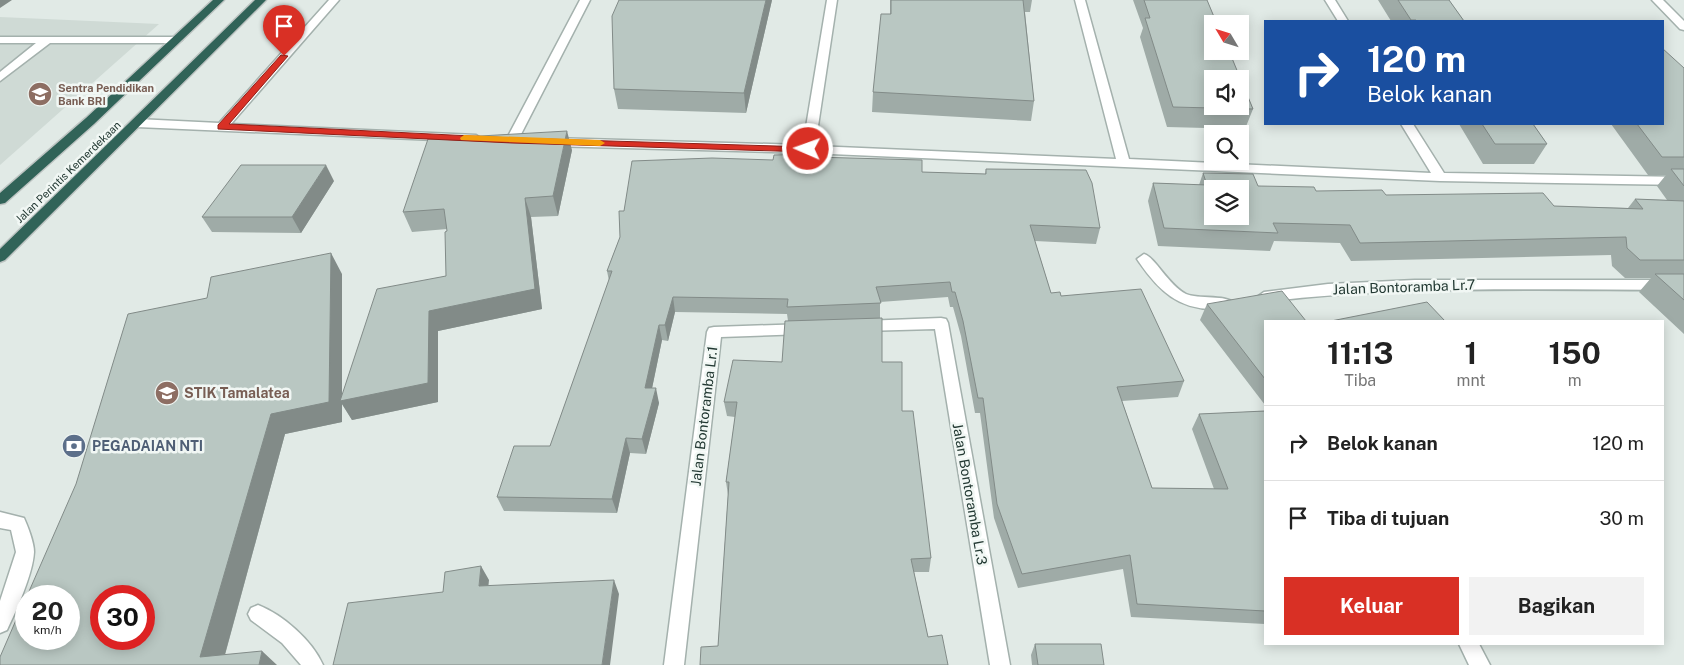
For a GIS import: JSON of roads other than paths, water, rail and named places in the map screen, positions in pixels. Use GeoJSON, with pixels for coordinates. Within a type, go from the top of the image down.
{"type":"FeatureCollection","features":[{"type":"Feature","properties":{"kind":"highway","name":"Jalan Perintis Kemerdekaan"},"geometry":{"type":"LineString","coordinates":[[0,200],[219,0]]}},
{"type":"Feature","properties":{"kind":"highway","name":"Jalan Perintis Kemerdekaan"},"geometry":{"type":"LineString","coordinates":[[0,257],[261,0]]}},
{"type":"Feature","properties":{"kind":"street"},"geometry":{"type":"LineString","coordinates":[[222,127],[334,0]]}},
{"type":"Feature","properties":{"kind":"street"},"geometry":{"type":"LineString","coordinates":[[138,123],[507,140],[584,0]]}},
{"type":"Feature","properties":{"kind":"street"},"geometry":{"type":"LineString","coordinates":[[808,149],[832,0]]}},
{"type":"Feature","properties":{"kind":"street"},"geometry":{"type":"LineString","coordinates":[[1080,0],[1123,162]]}},
{"type":"Feature","properties":{"kind":"street"},"geometry":{"type":"LineString","coordinates":[[1330,0],[1342,20]]}},
{"type":"Feature","properties":{"kind":"street"},"geometry":{"type":"LineString","coordinates":[[1657,0],[1684,27]]}},
{"type":"Feature","properties":{"kind":"street"},"geometry":{"type":"LineString","coordinates":[[0,40],[177,40]]}},
{"type":"Feature","properties":{"kind":"street"},"geometry":{"type":"LineString","coordinates":[[0,78],[47,40]]}},
{"type":"Feature","properties":{"kind":"street"},"geometry":{"type":"LineString","coordinates":[[1408,125],[1440,177]]}},
{"type":"Feature","properties":{"kind":"street"},"geometry":{"type":"LineString","coordinates":[[541,141],[808,149],[1440,177],[1684,181]]}},
{"type":"Feature","properties":{"kind":"street","name":"Jalan Bontoramba Lr.7"},"geometry":{"type":"LineString","coordinates":[[1144,259],[1170,293],[1184,301],[1205,305],[1328,289],[1415,285],[1684,285]]}},
{"type":"Feature","properties":{"kind":"street","name":"Jalan Bontoramba Lr.3"},"geometry":{"type":"LineString","coordinates":[[842,327],[941,323],[1000,665]]}},
{"type":"Feature","properties":{"kind":"street","name":"Jalan Bontoramba Lr.1"},"geometry":{"type":"LineString","coordinates":[[674,665],[714,332],[822,328]]}},
{"type":"Feature","properties":{"kind":"street"},"geometry":{"type":"LineString","coordinates":[[0,520],[18,524],[25,552],[0,624]]}},
{"type":"Feature","properties":{"kind":"street"},"geometry":{"type":"LineString","coordinates":[[258,614],[280,627],[302,649],[314,665]]}},
{"type":"Feature","properties":{"kind":"street"},"geometry":{"type":"LineString","coordinates":[[1469,645],[1480,665]]}},
{"type":"Feature","properties":{"kind":"place","name":"Sentra Pendidikan Bank BRI"},"geometry":{"type":"Point","coordinates":[40,94]}},
{"type":"Feature","properties":{"kind":"place","name":"STIK Tamalatea"},"geometry":{"type":"Point","coordinates":[167,393]}},
{"type":"Feature","properties":{"kind":"place","name":"PEGADAIAN NTI"},"geometry":{"type":"Point","coordinates":[74,446]}}]}
